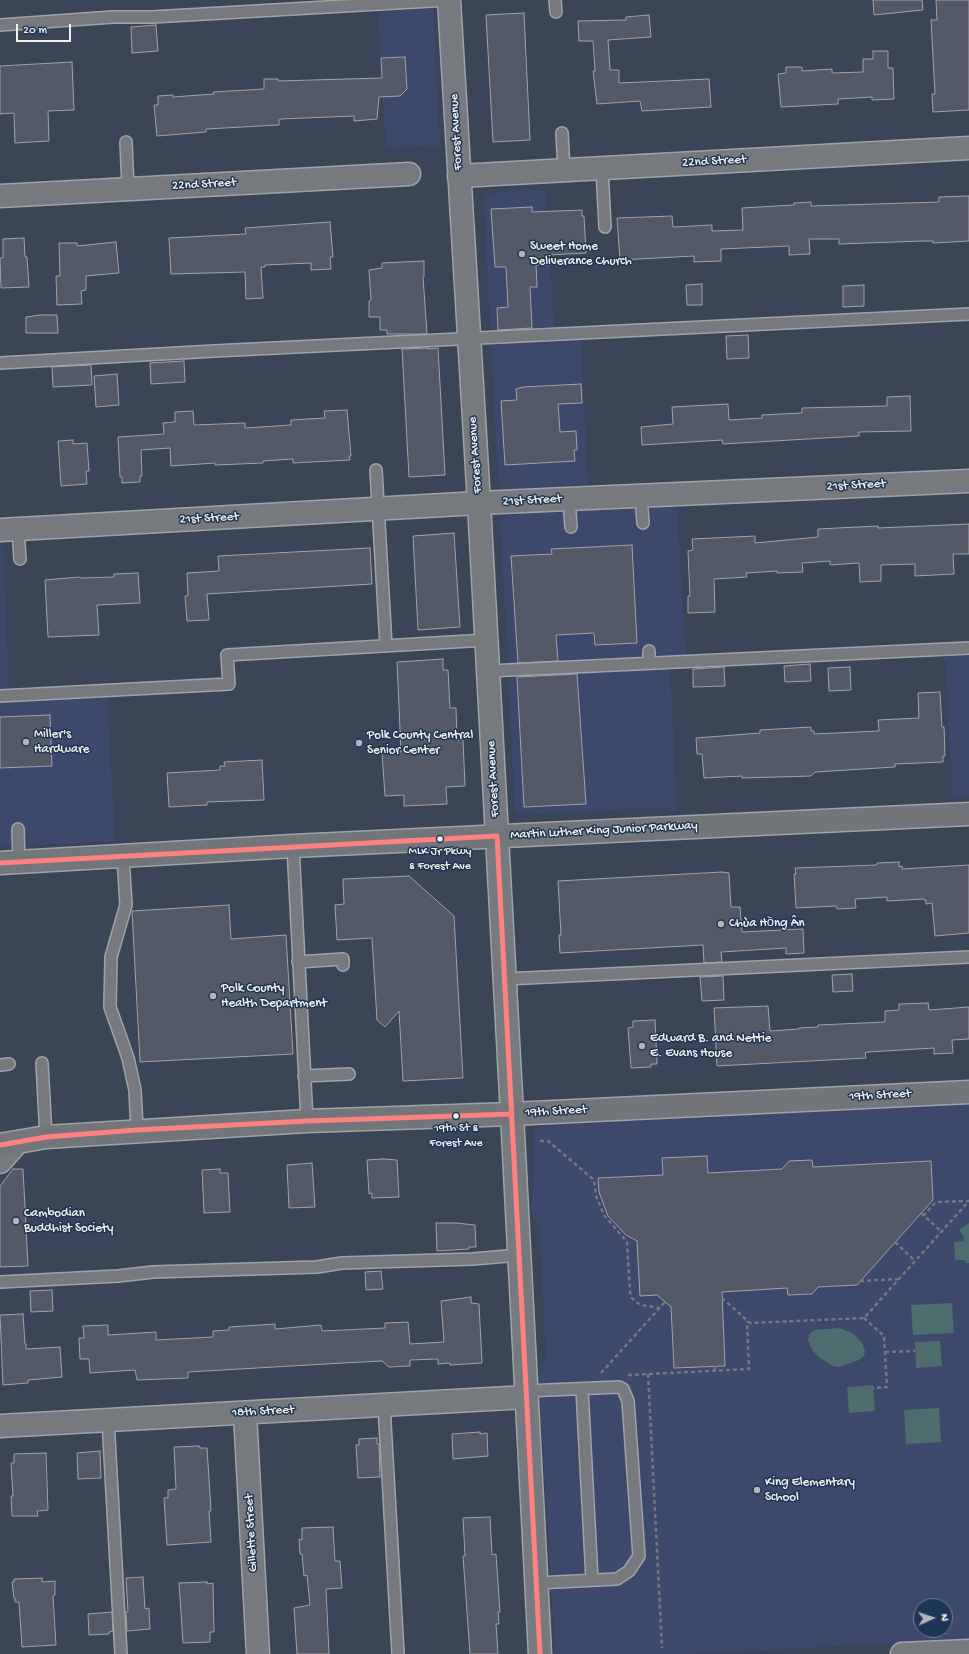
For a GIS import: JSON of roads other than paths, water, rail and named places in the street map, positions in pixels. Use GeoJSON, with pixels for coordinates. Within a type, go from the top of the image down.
{"type":"FeatureCollection","features":[{"type":"Feature","properties":{"kind":"main road","name":"Martin Luther King Junior Parkway"},"geometry":{"type":"LineString","coordinates":[[10,862],[293,846],[969,814]]}},
{"type":"Feature","properties":{"kind":"main road","name":"19th Street"},"geometry":{"type":"LineString","coordinates":[[9,1144],[46,1137],[137,1130],[307,1121],[512,1114],[969,1092]]}},
{"type":"Feature","properties":{"kind":"street","name":"Forest Avenue"},"geometry":{"type":"LineString","coordinates":[[449,0],[498,836],[540,1654]]}},
{"type":"Feature","properties":{"kind":"street","name":"22nd Street"},"geometry":{"type":"LineString","coordinates":[[459,176],[969,148]]}},
{"type":"Feature","properties":{"kind":"street","name":"22nd Street"},"geometry":{"type":"LineString","coordinates":[[0,196],[409,174]]}},
{"type":"Feature","properties":{"kind":"street","name":"21st Street"},"geometry":{"type":"LineString","coordinates":[[9,529],[380,510],[479,503],[969,481]]}},
{"type":"Feature","properties":{"kind":"street"},"geometry":{"type":"LineString","coordinates":[[0,1162],[9,1144]]}},
{"type":"Feature","properties":{"kind":"street","name":"18th Street"},"geometry":{"type":"LineString","coordinates":[[0,1426],[384,1405],[526,1394]]}},
{"type":"Feature","properties":{"kind":"street","name":"Gillette Street"},"geometry":{"type":"LineString","coordinates":[[245,1412],[258,1654]]}},
{"type":"Feature","properties":{"kind":"street"},"geometry":{"type":"LineString","coordinates":[[902,1654],[969,1651]]}},
{"type":"Feature","properties":{"kind":"lane"},"geometry":{"type":"LineString","coordinates":[[0,25],[113,17],[152,17],[449,0]]}},
{"type":"Feature","properties":{"kind":"lane"},"geometry":{"type":"LineString","coordinates":[[555,0],[556,12]]}},
{"type":"Feature","properties":{"kind":"lane"},"geometry":{"type":"LineString","coordinates":[[562,133],[564,170]]}},
{"type":"Feature","properties":{"kind":"lane"},"geometry":{"type":"LineString","coordinates":[[126,142],[128,189]]}},
{"type":"Feature","properties":{"kind":"lane"},"geometry":{"type":"LineString","coordinates":[[602,168],[605,228]]}},
{"type":"Feature","properties":{"kind":"lane"},"geometry":{"type":"LineString","coordinates":[[0,363],[214,350],[969,314]]}},
{"type":"Feature","properties":{"kind":"lane"},"geometry":{"type":"LineString","coordinates":[[376,470],[380,510],[386,646]]}},
{"type":"Feature","properties":{"kind":"lane"},"geometry":{"type":"LineString","coordinates":[[642,496],[643,523]]}},
{"type":"Feature","properties":{"kind":"lane"},"geometry":{"type":"LineString","coordinates":[[569,499],[571,527]]}},
{"type":"Feature","properties":{"kind":"lane"},"geometry":{"type":"LineString","coordinates":[[9,529],[20,558]]}},
{"type":"Feature","properties":{"kind":"lane"},"geometry":{"type":"LineString","coordinates":[[0,696],[28,691],[229,684],[228,656],[487,640]]}},
{"type":"Feature","properties":{"kind":"lane"},"geometry":{"type":"LineString","coordinates":[[488,671],[649,662],[969,648]]}},
{"type":"Feature","properties":{"kind":"lane"},"geometry":{"type":"LineString","coordinates":[[649,651],[649,662]]}},
{"type":"Feature","properties":{"kind":"lane"},"geometry":{"type":"LineString","coordinates":[[10,862],[18,829]]}},
{"type":"Feature","properties":{"kind":"lane"},"geometry":{"type":"LineString","coordinates":[[293,846],[307,1121]]}},
{"type":"Feature","properties":{"kind":"lane"},"geometry":{"type":"LineString","coordinates":[[123,856],[126,905],[111,957],[110,1007],[128,1058],[135,1090],[137,1130]]}},
{"type":"Feature","properties":{"kind":"lane"},"geometry":{"type":"LineString","coordinates":[[505,979],[969,957]]}},
{"type":"Feature","properties":{"kind":"lane"},"geometry":{"type":"LineString","coordinates":[[298,962],[343,960],[343,966]]}},
{"type":"Feature","properties":{"kind":"lane"},"geometry":{"type":"LineString","coordinates":[[42,1062],[46,1137]]}},
{"type":"Feature","properties":{"kind":"lane"},"geometry":{"type":"LineString","coordinates":[[304,1076],[349,1074]]}},
{"type":"Feature","properties":{"kind":"lane"},"geometry":{"type":"LineString","coordinates":[[0,1282],[118,1276],[153,1272],[309,1267],[342,1263],[519,1256]]}},
{"type":"Feature","properties":{"kind":"lane"},"geometry":{"type":"LineString","coordinates":[[526,1394],[619,1387],[623,1390],[628,1401],[639,1556],[629,1571],[617,1579],[537,1583]]}},
{"type":"Feature","properties":{"kind":"lane"},"geometry":{"type":"LineString","coordinates":[[582,1389],[592,1580]]}},
{"type":"Feature","properties":{"kind":"lane"},"geometry":{"type":"LineString","coordinates":[[384,1405],[398,1654]]}},
{"type":"Feature","properties":{"kind":"lane"},"geometry":{"type":"LineString","coordinates":[[108,1420],[121,1654]]}},
{"type":"Feature","properties":{"kind":"place","name":"Sweet Home Deliverance Church"},"geometry":{"type":"Point","coordinates":[522,254]}},
{"type":"Feature","properties":{"kind":"place","name":"Miller's Hardware"},"geometry":{"type":"Point","coordinates":[26,742]}},
{"type":"Feature","properties":{"kind":"place","name":"Polk County Central Senior Center"},"geometry":{"type":"Point","coordinates":[359,743]}},
{"type":"Feature","properties":{"kind":"place","name":"MLK Jr Pkwy & Forest Ave"},"geometry":{"type":"Point","coordinates":[440,839]}},
{"type":"Feature","properties":{"kind":"place","name":"Chùa Hồng Ân"},"geometry":{"type":"Point","coordinates":[721,924]}},
{"type":"Feature","properties":{"kind":"place","name":"Polk County Health Department"},"geometry":{"type":"Point","coordinates":[213,996]}},
{"type":"Feature","properties":{"kind":"place","name":"Edward B. and Nettie E. Evans House"},"geometry":{"type":"Point","coordinates":[642,1046]}},
{"type":"Feature","properties":{"kind":"place","name":"19th St & Forest Ave"},"geometry":{"type":"Point","coordinates":[456,1116]}},
{"type":"Feature","properties":{"kind":"place","name":"Cambodian Buddhist Society"},"geometry":{"type":"Point","coordinates":[16,1221]}},
{"type":"Feature","properties":{"kind":"place","name":"King Elementary School"},"geometry":{"type":"Point","coordinates":[757,1490]}}]}
